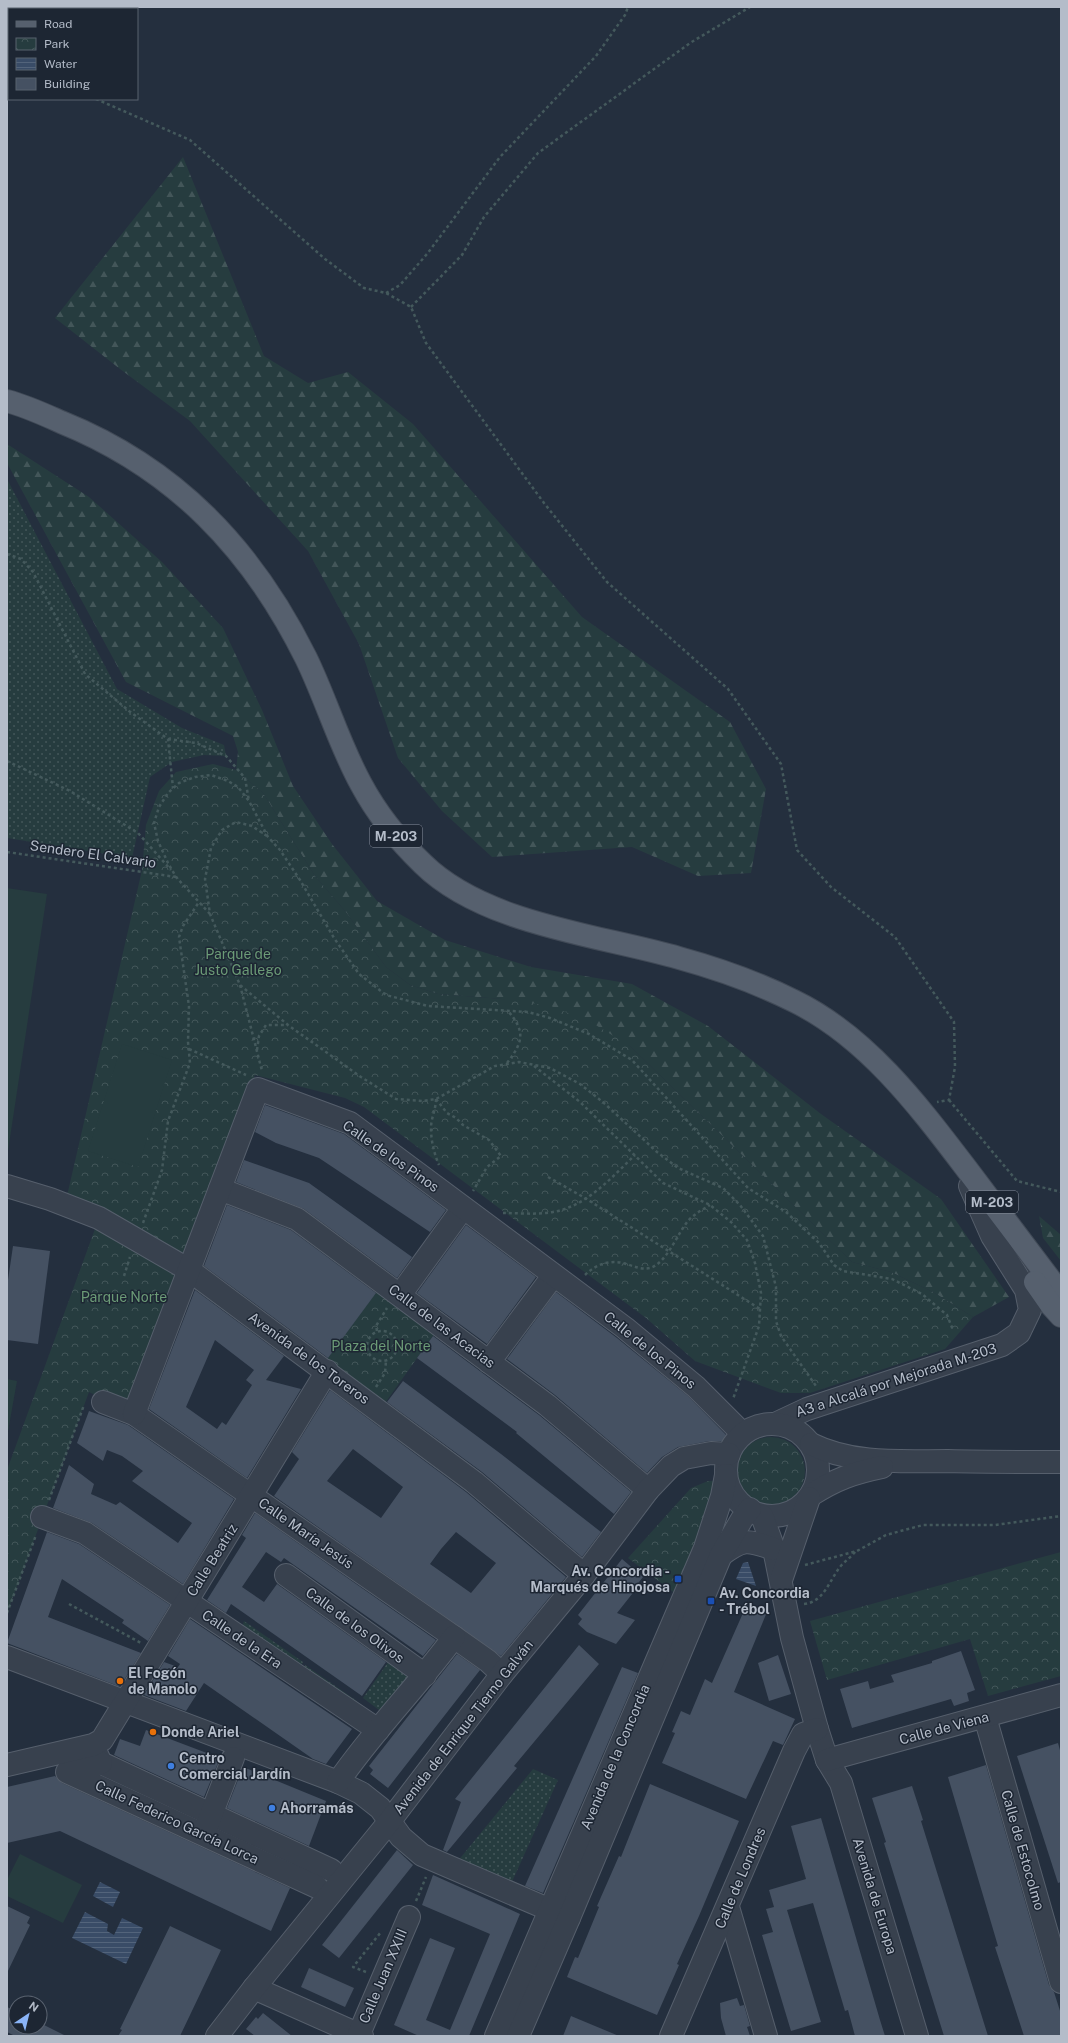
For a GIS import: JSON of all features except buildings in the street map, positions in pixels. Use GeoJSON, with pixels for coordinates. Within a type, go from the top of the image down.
{"type":"FeatureCollection","features":[{"type":"Feature","properties":{"kind":"main road","name":"M-203"},"geometry":{"type":"LineString","coordinates":[[7,401],[91,434],[149,467],[201,510],[247,562],[280,611],[306,658],[360,783],[391,831],[425,866],[449,885],[475,900],[518,918],[680,958],[750,980],[799,1003],[834,1026],[876,1060],[920,1108],[1061,1294]]}},
{"type":"Feature","properties":{"kind":"main road","name":"M-203"},"geometry":{"type":"LineString","coordinates":[[920,1108],[970,1186],[1051,1305],[1061,1316]]}},
{"type":"Feature","properties":{"kind":"street","name":"Calle de los Pinos"},"geometry":{"type":"LineString","coordinates":[[134,1414],[258,1089],[350,1123],[468,1201],[553,1276],[625,1328],[696,1387],[743,1434]]}},
{"type":"Feature","properties":{"kind":"street","name":"Avenida de los Toreros"},"geometry":{"type":"LineString","coordinates":[[7,1186],[50,1199],[99,1218],[189,1270],[327,1371],[474,1482],[584,1575]]}},
{"type":"Feature","properties":{"kind":"street","name":"A3 a Alcalá por Mejorada M-203"},"geometry":{"type":"LineString","coordinates":[[775,1424],[807,1409],[1002,1345],[1019,1333],[1030,1310],[1026,1290],[992,1236],[970,1186]]}},
{"type":"Feature","properties":{"kind":"street","name":"Calle de las Acacias"},"geometry":{"type":"LineString","coordinates":[[220,1189],[297,1219],[547,1405],[648,1490]]}},
{"type":"Feature","properties":{"kind":"street"},"geometry":{"type":"LineString","coordinates":[[400,1295],[468,1201]]}},
{"type":"Feature","properties":{"kind":"street"},"geometry":{"type":"LineString","coordinates":[[489,1362],[553,1276]]}},
{"type":"Feature","properties":{"kind":"street","name":"Calle Beatriz"},"geometry":{"type":"LineString","coordinates":[[97,1754],[102,1740],[327,1371]]}},
{"type":"Feature","properties":{"kind":"street","name":"Calle María Jesús"},"geometry":{"type":"LineString","coordinates":[[103,1402],[134,1414],[454,1636],[488,1661],[502,1674]]}},
{"type":"Feature","properties":{"kind":"street"},"geometry":{"type":"LineString","coordinates":[[912,1461],[864,1470],[834,1480],[810,1497],[794,1511],[756,1513],[739,1502],[731,1492],[726,1475],[728,1454],[743,1434],[761,1425],[775,1424],[798,1431],[811,1444],[826,1452],[852,1459],[1061,1462]]}},
{"type":"Feature","properties":{"kind":"street"},"geometry":{"type":"LineString","coordinates":[[810,1497],[818,1478],[818,1460],[811,1444]]}},
{"type":"Feature","properties":{"kind":"street","name":"Avenida de Enrique Tierno Galván"},"geometry":{"type":"LineString","coordinates":[[217,2036],[254,1988],[389,1822],[502,1674],[584,1575],[648,1490],[671,1466],[684,1458],[711,1453],[728,1454]]}},
{"type":"Feature","properties":{"kind":"street","name":"Avenida de la Concordia"},"geometry":{"type":"LineString","coordinates":[[518,2036],[560,1914],[705,1548],[722,1496],[726,1475]]}},
{"type":"Feature","properties":{"kind":"street","name":"Avenida de Europa"},"geometry":{"type":"LineString","coordinates":[[781,1580],[810,1497]]}},
{"type":"Feature","properties":{"kind":"street","name":"Avenida de Europa"},"geometry":{"type":"LineString","coordinates":[[756,1513],[774,1549],[792,1638],[827,1760],[828,1787],[901,2036]]}},
{"type":"Feature","properties":{"kind":"street","name":"Avenida de la Concordia"},"geometry":{"type":"LineString","coordinates":[[496,2036],[560,1914],[721,1555],[742,1519],[756,1513]]}},
{"type":"Feature","properties":{"kind":"street","name":"Calle de la Era"},"geometry":{"type":"LineString","coordinates":[[42,1517],[85,1533],[378,1730]]}},
{"type":"Feature","properties":{"kind":"street"},"geometry":{"type":"LineString","coordinates":[[721,1555],[737,1544],[746,1541],[774,1549]]}},
{"type":"Feature","properties":{"kind":"street","name":"Calle de los Olivos"},"geometry":{"type":"LineString","coordinates":[[286,1575],[425,1675]]}},
{"type":"Feature","properties":{"kind":"street"},"geometry":{"type":"LineString","coordinates":[[338,1782],[378,1730],[425,1675],[454,1636]]}},
{"type":"Feature","properties":{"kind":"street"},"geometry":{"type":"LineString","coordinates":[[7,1657],[338,1782],[361,1793],[380,1808],[401,1837],[422,1855],[560,1914]]}},
{"type":"Feature","properties":{"kind":"street","name":"Calle de Viena"},"geometry":{"type":"LineString","coordinates":[[827,1760],[1061,1695]]}},
{"type":"Feature","properties":{"kind":"street","name":"Calle de Estocolmo"},"geometry":{"type":"LineString","coordinates":[[985,1717],[1061,1982]]}},
{"type":"Feature","properties":{"kind":"street","name":"Calle de Londres"},"geometry":{"type":"LineString","coordinates":[[672,2036],[794,1751],[803,1734],[818,1729]]}},
{"type":"Feature","properties":{"kind":"street"},"geometry":{"type":"LineString","coordinates":[[7,1765],[97,1754],[211,1815],[331,1870]]}},
{"type":"Feature","properties":{"kind":"street","name":"Calle Federico García Lorca"},"geometry":{"type":"LineString","coordinates":[[97,1754],[67,1772],[318,1887]]}},
{"type":"Feature","properties":{"kind":"street"},"geometry":{"type":"LineString","coordinates":[[203,1835],[233,1758]]}},
{"type":"Feature","properties":{"kind":"street","name":"Avenida de Europa"},"geometry":{"type":"LineString","coordinates":[[827,1760],[841,1783],[917,2036]]}},
{"type":"Feature","properties":{"kind":"street"},"geometry":{"type":"LineString","coordinates":[[728,1907],[766,2036]]}},
{"type":"Feature","properties":{"kind":"street","name":"Calle Juan XXIII"},"geometry":{"type":"LineString","coordinates":[[360,2035],[409,1917]]}},
{"type":"Feature","properties":{"kind":"street"},"geometry":{"type":"LineString","coordinates":[[254,1988],[360,2035]]}},
{"type":"Feature","properties":{"kind":"path"},"geometry":{"type":"LineString","coordinates":[[386,292],[400,285],[427,254],[500,157],[596,56],[625,15],[628,7]]}},
{"type":"Feature","properties":{"kind":"path"},"geometry":{"type":"LineString","coordinates":[[411,307],[462,255],[484,217],[538,153],[690,43],[750,7]]}},
{"type":"Feature","properties":{"kind":"path"},"geometry":{"type":"LineString","coordinates":[[98,100],[190,140],[325,259],[364,288],[386,292],[411,307],[426,343],[544,503],[607,582],[728,689],[781,764],[797,850],[831,887],[895,937],[954,1022],[955,1067],[949,1100]]}},
{"type":"Feature","properties":{"kind":"path"},"geometry":{"type":"LineString","coordinates":[[7,554],[20,559],[33,572],[85,674],[129,711],[168,739],[196,743],[226,756],[245,778],[249,801]]}},
{"type":"Feature","properties":{"kind":"path"},"geometry":{"type":"LineString","coordinates":[[168,739],[173,788]]}},
{"type":"Feature","properties":{"kind":"path"},"geometry":{"type":"LineString","coordinates":[[7,761],[70,791],[138,833],[210,914]]}},
{"type":"Feature","properties":{"kind":"path"},"geometry":{"type":"LineString","coordinates":[[176,877],[158,841],[154,823],[160,807],[168,793],[179,783],[195,777],[211,775],[228,781],[238,787],[249,801],[268,837]]}},
{"type":"Feature","properties":{"kind":"path"},"geometry":{"type":"LineString","coordinates":[[262,1073],[240,984],[210,914],[205,879],[211,848],[222,830],[236,822],[252,826],[268,837],[280,850],[300,880],[334,938],[359,974],[386,994],[428,1006],[528,1012],[550,1018],[589,1034],[632,1060],[748,1188],[786,1212],[818,1243],[834,1265],[843,1271],[892,1279],[922,1294],[947,1315],[954,1330]]}},
{"type":"Feature","properties":{"kind":"path","name":"Sendero El Calvario"},"geometry":{"type":"LineString","coordinates":[[7,852],[176,877]]}},
{"type":"Feature","properties":{"kind":"path"},"geometry":{"type":"LineString","coordinates":[[142,1224],[162,1170],[168,1121],[190,1063],[188,1049],[189,1006],[180,937],[183,926],[200,902]]}},
{"type":"Feature","properties":{"kind":"path"},"geometry":{"type":"LineString","coordinates":[[240,984],[288,1025],[361,1077],[396,1099],[423,1101],[436,1099],[495,1066],[519,1062],[550,1068],[580,1084],[604,1103],[657,1152],[678,1168],[723,1188],[740,1205],[763,1236],[776,1287],[776,1321],[781,1336],[817,1388]]}},
{"type":"Feature","properties":{"kind":"path"},"geometry":{"type":"LineString","coordinates":[[506,1064],[517,1048],[521,1034],[518,1022],[508,1010]]}},
{"type":"Feature","properties":{"kind":"path"},"geometry":{"type":"LineString","coordinates":[[257,1053],[259,1036],[266,1025],[288,1025]]}},
{"type":"Feature","properties":{"kind":"path"},"geometry":{"type":"LineString","coordinates":[[188,1049],[249,1076]]}},
{"type":"Feature","properties":{"kind":"path"},"geometry":{"type":"LineString","coordinates":[[532,1064],[580,1102],[663,1183],[710,1205],[731,1222],[747,1240],[756,1263],[761,1293],[759,1326],[732,1399]]}},
{"type":"Feature","properties":{"kind":"path"},"geometry":{"type":"LineString","coordinates":[[436,1099],[436,1110],[431,1126],[433,1149],[440,1170]]}},
{"type":"Feature","properties":{"kind":"path"},"geometry":{"type":"LineString","coordinates":[[436,1099],[447,1113],[456,1118],[463,1125],[489,1140],[501,1156],[487,1167],[468,1201]]}},
{"type":"Feature","properties":{"kind":"path"},"geometry":{"type":"LineString","coordinates":[[920,1108],[949,1100]]}},
{"type":"Feature","properties":{"kind":"path"},"geometry":{"type":"LineString","coordinates":[[949,1100],[1017,1181],[1061,1192]]}},
{"type":"Feature","properties":{"kind":"path"},"geometry":{"type":"LineString","coordinates":[[500,1213],[552,1212],[569,1208],[608,1183],[635,1155]]}},
{"type":"Feature","properties":{"kind":"path"},"geometry":{"type":"LineString","coordinates":[[548,1177],[585,1198],[760,1310]]}},
{"type":"Feature","properties":{"kind":"path"},"geometry":{"type":"LineString","coordinates":[[582,1278],[591,1269],[607,1262],[624,1263],[641,1269],[650,1268],[657,1264],[668,1251],[686,1222],[694,1214],[710,1205]]}},
{"type":"Feature","properties":{"kind":"path"},"geometry":{"type":"LineString","coordinates":[[382,1331],[391,1334],[397,1341],[397,1351],[386,1361],[376,1360],[369,1353],[367,1343],[369,1338],[377,1332],[382,1331]]}},
{"type":"Feature","properties":{"kind":"path"},"geometry":{"type":"LineString","coordinates":[[801,1604],[812,1603],[824,1592],[840,1567],[857,1551],[886,1535],[923,1525],[995,1525],[1061,1516]]}},
{"type":"Feature","properties":{"kind":"path"},"geometry":{"type":"LineString","coordinates":[[802,1565],[857,1551]]}},
{"type":"Feature","properties":{"kind":"path"},"geometry":{"type":"LineString","coordinates":[[69,1604],[156,1652]]}},
{"type":"Feature","properties":{"kind":"path"},"geometry":{"type":"LineString","coordinates":[[409,1917],[427,1876]]}},
{"type":"Feature","properties":{"kind":"path"},"geometry":{"type":"LineString","coordinates":[[373,1975],[353,1967],[382,1931]]}},
{"type":"Feature","properties":{"kind":"green space"},"geometry":{"type":"Polygon","coordinates":[[[183,157],[264,356],[308,383],[348,372],[413,424],[582,617],[730,722],[766,789],[751,873],[698,876],[632,847],[492,857],[442,811],[398,758],[359,644],[308,551],[190,421],[55,318],[183,157]]]}},
{"type":"Feature","properties":{"kind":"green space"},"geometry":{"type":"Polygon","coordinates":[[[7,444],[89,497],[162,562],[223,628],[262,710],[293,786],[332,844],[377,901],[445,940],[531,967],[632,984],[708,1026],[821,1114],[941,1199],[1009,1297],[973,1317],[933,1292],[891,1272],[852,1262],[630,1046],[503,999],[438,994],[410,985],[386,967],[345,911],[315,876],[263,793],[236,770],[238,752],[233,736],[126,682],[7,463],[7,444]]]}},
{"type":"Feature","properties":{"kind":"green space"},"geometry":{"type":"Polygon","coordinates":[[[7,479],[117,689],[182,728],[224,745],[226,756],[204,755],[172,762],[150,777],[132,858],[7,838],[7,479]]]}},
{"type":"Feature","properties":{"kind":"green space","name":"Parque de Justo Gallego"},"geometry":{"type":"Polygon","coordinates":[[[213,764],[236,770],[263,793],[315,876],[345,911],[386,967],[410,985],[438,994],[503,999],[551,1006],[594,1024],[630,1046],[852,1262],[891,1272],[933,1292],[973,1317],[945,1349],[810,1393],[781,1393],[695,1361],[646,1318],[364,1107],[345,1098],[255,1075],[184,1256],[67,1196],[142,870],[146,825],[159,791],[176,772],[213,764]]]}},
{"type":"Feature","properties":{"kind":"green space"},"geometry":{"type":"Polygon","coordinates":[[[7,888],[47,894],[8,1151],[7,1151],[7,888]]]}},
{"type":"Feature","properties":{"kind":"green space"},"geometry":{"type":"Polygon","coordinates":[[[122,1044],[172,1060],[138,1167],[88,1151],[122,1044]]]}},
{"type":"Feature","properties":{"kind":"green space"},"geometry":{"type":"Polygon","coordinates":[[[1039,1216],[1061,1235],[1061,1261],[1043,1238],[1039,1216]]]}},
{"type":"Feature","properties":{"kind":"green space","name":"Parque Norte"},"geometry":{"type":"Polygon","coordinates":[[[99,1218],[189,1270],[134,1414],[89,1392],[7,1613],[7,1470],[99,1218]]]}},
{"type":"Feature","properties":{"kind":"green space","name":"Plaza del Norte"},"geometry":{"type":"Polygon","coordinates":[[[377,1291],[435,1333],[385,1403],[326,1360],[377,1291]]]}},
{"type":"Feature","properties":{"kind":"green space"},"geometry":{"type":"Polygon","coordinates":[[[7,1379],[17,1381],[7,1437],[7,1379]]]}},
{"type":"Feature","properties":{"kind":"green space"},"geometry":{"type":"Polygon","coordinates":[[[771,1437],[784,1440],[795,1447],[802,1458],[805,1471],[802,1484],[795,1495],[784,1502],[771,1505],[758,1502],[747,1495],[740,1484],[737,1471],[740,1458],[747,1447],[758,1440],[771,1437]]]}},
{"type":"Feature","properties":{"kind":"green space"},"geometry":{"type":"Polygon","coordinates":[[[708,1481],[719,1481],[677,1595],[628,1558],[691,1488],[708,1481]]]}},
{"type":"Feature","properties":{"kind":"green space"},"geometry":{"type":"Polygon","coordinates":[[[1061,1552],[1061,1676],[988,1696],[970,1639],[827,1680],[810,1621],[1061,1552]]]}},
{"type":"Feature","properties":{"kind":"green space"},"geometry":{"type":"Polygon","coordinates":[[[244,1621],[303,1662],[299,1669],[241,1631],[244,1621]]]}},
{"type":"Feature","properties":{"kind":"green space"},"geometry":{"type":"Polygon","coordinates":[[[391,1658],[416,1677],[383,1713],[363,1698],[391,1658]]]}},
{"type":"Feature","properties":{"kind":"green space"},"geometry":{"type":"Polygon","coordinates":[[[305,1665],[357,1701],[353,1707],[303,1671],[305,1665]]]}},
{"type":"Feature","properties":{"kind":"green space"},"geometry":{"type":"Polygon","coordinates":[[[533,1769],[558,1780],[511,1884],[457,1862],[533,1769]]]}},
{"type":"Feature","properties":{"kind":"green space"},"geometry":{"type":"Polygon","coordinates":[[[20,1854],[82,1885],[63,1923],[7,1896],[7,1880],[20,1854]]]}},
{"type":"Feature","properties":{"kind":"water"},"geometry":{"type":"Polygon","coordinates":[[[748,1562],[756,1586],[736,1579],[743,1563],[748,1562]]]}},
{"type":"Feature","properties":{"kind":"water"},"geometry":{"type":"Polygon","coordinates":[[[100,1882],[120,1892],[113,1907],[93,1896],[100,1882]]]}},
{"type":"Feature","properties":{"kind":"water"},"geometry":{"type":"Polygon","coordinates":[[[85,1912],[108,1924],[107,1931],[114,1935],[122,1918],[143,1928],[126,1964],[72,1938],[85,1912]]]}},
{"type":"Feature","properties":{"kind":"place","name":"Av. Concordia - Marqués de Hinojosa"},"geometry":{"type":"Point","coordinates":[678,1579]}},
{"type":"Feature","properties":{"kind":"place","name":"Av. Concordia - Trébol"},"geometry":{"type":"Point","coordinates":[711,1601]}},
{"type":"Feature","properties":{"kind":"place","name":"El Fogón de Manolo"},"geometry":{"type":"Point","coordinates":[120,1681]}},
{"type":"Feature","properties":{"kind":"place","name":"Donde Ariel"},"geometry":{"type":"Point","coordinates":[153,1732]}},
{"type":"Feature","properties":{"kind":"place","name":"Centro Comercial Jardín"},"geometry":{"type":"Point","coordinates":[171,1766]}},
{"type":"Feature","properties":{"kind":"place","name":"Ahorramás"},"geometry":{"type":"Point","coordinates":[272,1808]}}]}
